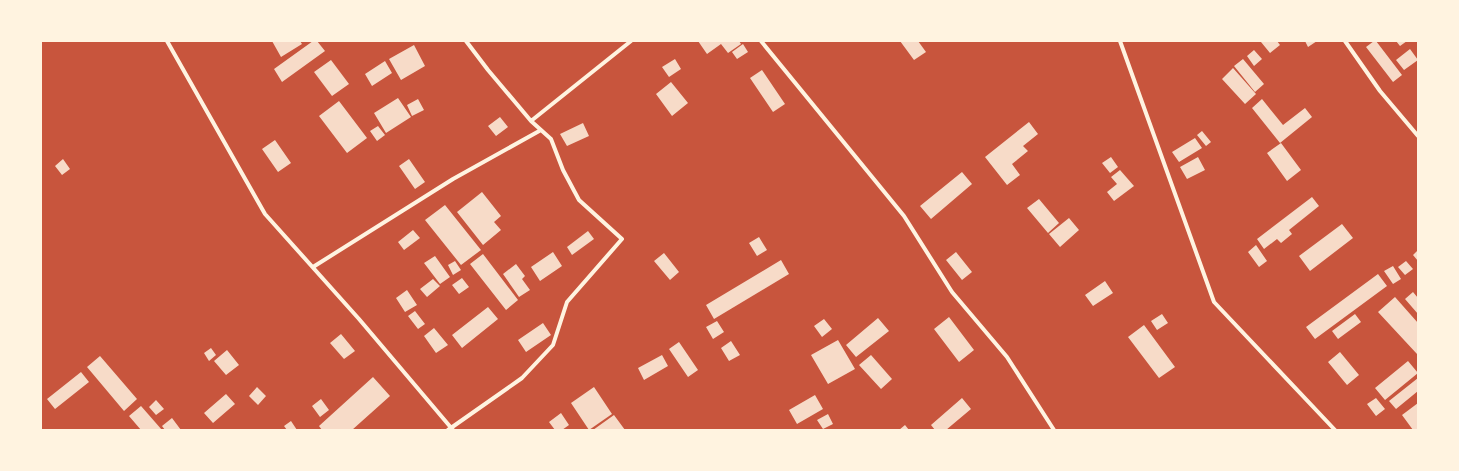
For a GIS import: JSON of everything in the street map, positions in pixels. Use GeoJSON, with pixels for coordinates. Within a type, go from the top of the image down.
{"type":"FeatureCollection","features":[{"type":"Feature","properties":{"kind":"street"},"geometry":{"type":"LineString","coordinates":[[167,41],[265,214],[313,267],[450,429],[522,378],[553,345],[567,302],[622,239],[579,200],[563,170],[551,139],[531,121],[488,70],[466,41]]}},
{"type":"Feature","properties":{"kind":"street"},"geometry":{"type":"LineString","coordinates":[[531,121],[631,41]]}},
{"type":"Feature","properties":{"kind":"street"},"geometry":{"type":"LineString","coordinates":[[761,41],[904,216],[952,292],[1007,358],[1054,430]]}},
{"type":"Feature","properties":{"kind":"street"},"geometry":{"type":"LineString","coordinates":[[1120,41],[1214,302],[1335,430]]}},
{"type":"Feature","properties":{"kind":"street"},"geometry":{"type":"LineString","coordinates":[[1345,41],[1380,91],[1418,136]]}},
{"type":"Feature","properties":{"kind":"street"},"geometry":{"type":"LineString","coordinates":[[313,267],[453,180],[541,130]]}},
{"type":"Feature","properties":{"kind":"building"},"geometry":{"type":"Polygon","coordinates":[[[272,41],[300,41],[302,44],[281,57],[272,41]]]}},
{"type":"Feature","properties":{"kind":"building"},"geometry":{"type":"Polygon","coordinates":[[[313,41],[317,41],[325,51],[282,82],[274,69],[313,41]]]}},
{"type":"Feature","properties":{"kind":"building"},"geometry":{"type":"Polygon","coordinates":[[[698,41],[739,41],[741,44],[728,53],[721,44],[707,54],[698,41]]]}},
{"type":"Feature","properties":{"kind":"building"},"geometry":{"type":"Polygon","coordinates":[[[900,41],[918,41],[926,52],[914,60],[900,41]]]}},
{"type":"Feature","properties":{"kind":"building"},"geometry":{"type":"Polygon","coordinates":[[[1277,41],[1280,45],[1270,53],[1261,42],[1277,41]]]}},
{"type":"Feature","properties":{"kind":"building"},"geometry":{"type":"Polygon","coordinates":[[[1305,41],[1317,41],[1308,47],[1305,41]]]}},
{"type":"Feature","properties":{"kind":"building"},"geometry":{"type":"Polygon","coordinates":[[[1376,41],[1402,75],[1393,82],[1366,47],[1376,41]]]}},
{"type":"Feature","properties":{"kind":"building"},"geometry":{"type":"Polygon","coordinates":[[[1396,41],[1407,41],[1400,46],[1396,41]]]}},
{"type":"Feature","properties":{"kind":"building"},"geometry":{"type":"Polygon","coordinates":[[[743,44],[748,52],[737,59],[732,52],[743,44]]]}},
{"type":"Feature","properties":{"kind":"building"},"geometry":{"type":"Polygon","coordinates":[[[414,45],[425,66],[401,80],[389,59],[414,45]]]}},
{"type":"Feature","properties":{"kind":"building"},"geometry":{"type":"Polygon","coordinates":[[[1410,49],[1418,60],[1404,70],[1396,60],[1410,49]]]}},
{"type":"Feature","properties":{"kind":"building"},"geometry":{"type":"Polygon","coordinates":[[[1254,50],[1262,59],[1254,66],[1247,56],[1254,50]]]}},
{"type":"Feature","properties":{"kind":"building"},"geometry":{"type":"Polygon","coordinates":[[[675,59],[681,69],[669,77],[662,67],[675,59]]]}},
{"type":"Feature","properties":{"kind":"building"},"geometry":{"type":"Polygon","coordinates":[[[1243,59],[1264,84],[1255,92],[1234,66],[1243,59]]]}},
{"type":"Feature","properties":{"kind":"building"},"geometry":{"type":"Polygon","coordinates":[[[331,60],[349,84],[332,96],[314,72],[331,60]]]}},
{"type":"Feature","properties":{"kind":"building"},"geometry":{"type":"Polygon","coordinates":[[[385,61],[392,73],[372,86],[365,74],[385,61]]]}},
{"type":"Feature","properties":{"kind":"building"},"geometry":{"type":"Polygon","coordinates":[[[1233,68],[1256,94],[1245,104],[1222,79],[1233,68]]]}},
{"type":"Feature","properties":{"kind":"building"},"geometry":{"type":"Polygon","coordinates":[[[762,70],[785,104],[773,112],[750,78],[762,70]]]}},
{"type":"Feature","properties":{"kind":"building"},"geometry":{"type":"Polygon","coordinates":[[[671,82],[688,103],[672,116],[656,94],[671,82]]]}},
{"type":"Feature","properties":{"kind":"building"},"geometry":{"type":"Polygon","coordinates":[[[398,98],[411,117],[386,133],[374,113],[398,98]]]}},
{"type":"Feature","properties":{"kind":"building"},"geometry":{"type":"Polygon","coordinates":[[[418,99],[424,110],[412,116],[407,105],[418,99]]]}},
{"type":"Feature","properties":{"kind":"building"},"geometry":{"type":"Polygon","coordinates":[[[1262,99],[1283,125],[1305,108],[1312,117],[1280,143],[1252,108],[1262,99]]]}},
{"type":"Feature","properties":{"kind":"building"},"geometry":{"type":"Polygon","coordinates":[[[339,101],[367,138],[347,153],[319,116],[339,101]]]}},
{"type":"Feature","properties":{"kind":"building"},"geometry":{"type":"Polygon","coordinates":[[[500,117],[508,127],[496,136],[488,126],[500,117]]]}},
{"type":"Feature","properties":{"kind":"building"},"geometry":{"type":"Polygon","coordinates":[[[1029,122],[1038,134],[1023,146],[1028,151],[1012,164],[1020,175],[1007,185],[985,157],[1029,122]]]}},
{"type":"Feature","properties":{"kind":"building"},"geometry":{"type":"Polygon","coordinates":[[[583,123],[589,136],[567,146],[560,134],[583,123]]]}},
{"type":"Feature","properties":{"kind":"building"},"geometry":{"type":"Polygon","coordinates":[[[378,126],[385,135],[377,141],[370,131],[378,126]]]}},
{"type":"Feature","properties":{"kind":"building"},"geometry":{"type":"Polygon","coordinates":[[[1202,131],[1211,142],[1206,146],[1197,135],[1202,131]]]}},
{"type":"Feature","properties":{"kind":"building"},"geometry":{"type":"Polygon","coordinates":[[[1195,138],[1202,148],[1179,162],[1172,152],[1195,138]]]}},
{"type":"Feature","properties":{"kind":"building"},"geometry":{"type":"Polygon","coordinates":[[[275,140],[291,163],[278,172],[262,149],[275,140]]]}},
{"type":"Feature","properties":{"kind":"building"},"geometry":{"type":"Polygon","coordinates":[[[1281,143],[1301,170],[1287,181],[1267,153],[1281,143]]]}},
{"type":"Feature","properties":{"kind":"building"},"geometry":{"type":"Polygon","coordinates":[[[1111,157],[1118,167],[1110,173],[1102,163],[1111,157]]]}},
{"type":"Feature","properties":{"kind":"building"},"geometry":{"type":"Polygon","coordinates":[[[1198,157],[1205,170],[1187,179],[1180,167],[1198,157]]]}},
{"type":"Feature","properties":{"kind":"building"},"geometry":{"type":"Polygon","coordinates":[[[63,159],[70,169],[62,175],[55,166],[63,159]]]}},
{"type":"Feature","properties":{"kind":"building"},"geometry":{"type":"Polygon","coordinates":[[[409,159],[425,182],[415,189],[399,166],[409,159]]]}},
{"type":"Feature","properties":{"kind":"building"},"geometry":{"type":"Polygon","coordinates":[[[1120,170],[1134,186],[1114,201],[1107,192],[1117,184],[1111,177],[1120,170]]]}},
{"type":"Feature","properties":{"kind":"building"},"geometry":{"type":"Polygon","coordinates":[[[962,172],[972,184],[931,219],[920,206],[962,172]]]}},
{"type":"Feature","properties":{"kind":"building"},"geometry":{"type":"Polygon","coordinates":[[[482,192],[501,216],[494,222],[501,230],[483,245],[457,212],[482,192]]]}},
{"type":"Feature","properties":{"kind":"building"},"geometry":{"type":"Polygon","coordinates":[[[1312,197],[1319,206],[1289,230],[1292,234],[1281,243],[1277,239],[1264,249],[1257,239],[1312,197]]]}},
{"type":"Feature","properties":{"kind":"building"},"geometry":{"type":"Polygon","coordinates":[[[1039,199],[1059,223],[1048,233],[1027,208],[1039,199]]]}},
{"type":"Feature","properties":{"kind":"building"},"geometry":{"type":"Polygon","coordinates":[[[445,205],[481,250],[461,265],[425,220],[445,205]]]}},
{"type":"Feature","properties":{"kind":"building"},"geometry":{"type":"Polygon","coordinates":[[[1069,218],[1079,230],[1060,247],[1049,234],[1069,218]]]}},
{"type":"Feature","properties":{"kind":"building"},"geometry":{"type":"Polygon","coordinates":[[[1342,224],[1353,238],[1310,271],[1299,256],[1342,224]]]}},
{"type":"Feature","properties":{"kind":"building"},"geometry":{"type":"Polygon","coordinates":[[[413,230],[420,238],[404,250],[398,242],[413,230]]]}},
{"type":"Feature","properties":{"kind":"building"},"geometry":{"type":"Polygon","coordinates":[[[588,231],[594,239],[572,255],[567,247],[588,231]]]}},
{"type":"Feature","properties":{"kind":"building"},"geometry":{"type":"Polygon","coordinates":[[[759,237],[767,250],[757,256],[749,243],[759,237]]]}},
{"type":"Feature","properties":{"kind":"building"},"geometry":{"type":"Polygon","coordinates":[[[1256,245],[1267,261],[1259,267],[1248,252],[1256,245]]]}},
{"type":"Feature","properties":{"kind":"building"},"geometry":{"type":"Polygon","coordinates":[[[1418,250],[1418,261],[1413,255],[1418,250]]]}},
{"type":"Feature","properties":{"kind":"building"},"geometry":{"type":"Polygon","coordinates":[[[553,252],[562,266],[540,281],[531,267],[553,252]]]}},
{"type":"Feature","properties":{"kind":"building"},"geometry":{"type":"Polygon","coordinates":[[[956,252],[972,272],[962,280],[946,260],[956,252]]]}},
{"type":"Feature","properties":{"kind":"building"},"geometry":{"type":"Polygon","coordinates":[[[664,253],[679,272],[670,280],[654,261],[664,253]]]}},
{"type":"Feature","properties":{"kind":"building"},"geometry":{"type":"Polygon","coordinates":[[[483,254],[518,300],[506,310],[470,264],[483,254]]]}},
{"type":"Feature","properties":{"kind":"building"},"geometry":{"type":"Polygon","coordinates":[[[435,256],[450,277],[440,284],[424,263],[435,256]]]}},
{"type":"Feature","properties":{"kind":"building"},"geometry":{"type":"Polygon","coordinates":[[[781,260],[789,274],[714,319],[706,305],[781,260]]]}},
{"type":"Feature","properties":{"kind":"building"},"geometry":{"type":"Polygon","coordinates":[[[455,261],[461,270],[453,275],[448,265],[455,261]]]}},
{"type":"Feature","properties":{"kind":"building"},"geometry":{"type":"Polygon","coordinates":[[[1406,261],[1413,269],[1405,275],[1398,267],[1406,261]]]}},
{"type":"Feature","properties":{"kind":"building"},"geometry":{"type":"Polygon","coordinates":[[[516,264],[525,276],[522,279],[530,290],[519,297],[503,274],[516,264]]]}},
{"type":"Feature","properties":{"kind":"building"},"geometry":{"type":"Polygon","coordinates":[[[1393,266],[1401,279],[1393,284],[1384,271],[1393,266]]]}},
{"type":"Feature","properties":{"kind":"building"},"geometry":{"type":"Polygon","coordinates":[[[1378,274],[1387,286],[1315,339],[1306,327],[1378,274]]]}},
{"type":"Feature","properties":{"kind":"building"},"geometry":{"type":"Polygon","coordinates":[[[462,278],[469,287],[459,294],[452,285],[462,278]]]}},
{"type":"Feature","properties":{"kind":"building"},"geometry":{"type":"Polygon","coordinates":[[[433,279],[440,286],[427,297],[420,289],[433,279]]]}},
{"type":"Feature","properties":{"kind":"building"},"geometry":{"type":"Polygon","coordinates":[[[1105,281],[1113,293],[1093,306],[1085,295],[1105,281]]]}},
{"type":"Feature","properties":{"kind":"building"},"geometry":{"type":"Polygon","coordinates":[[[407,290],[417,305],[405,312],[396,298],[407,290]]]}},
{"type":"Feature","properties":{"kind":"building"},"geometry":{"type":"Polygon","coordinates":[[[1413,292],[1418,298],[1418,314],[1405,299],[1413,292]]]}},
{"type":"Feature","properties":{"kind":"building"},"geometry":{"type":"Polygon","coordinates":[[[1395,297],[1418,323],[1417,354],[1378,312],[1395,297]]]}},
{"type":"Feature","properties":{"kind":"building"},"geometry":{"type":"Polygon","coordinates":[[[488,307],[498,319],[462,348],[452,335],[488,307]]]}},
{"type":"Feature","properties":{"kind":"building"},"geometry":{"type":"Polygon","coordinates":[[[415,311],[425,324],[418,329],[408,316],[415,311]]]}},
{"type":"Feature","properties":{"kind":"building"},"geometry":{"type":"Polygon","coordinates":[[[1162,314],[1168,323],[1157,330],[1151,321],[1162,314]]]}},
{"type":"Feature","properties":{"kind":"building"},"geometry":{"type":"Polygon","coordinates":[[[1355,314],[1361,322],[1338,339],[1332,331],[1355,314]]]}},
{"type":"Feature","properties":{"kind":"building"},"geometry":{"type":"Polygon","coordinates":[[[949,317],[974,350],[959,362],[934,329],[949,317]]]}},
{"type":"Feature","properties":{"kind":"building"},"geometry":{"type":"Polygon","coordinates":[[[878,318],[889,331],[856,357],[846,345],[878,318]]]}},
{"type":"Feature","properties":{"kind":"building"},"geometry":{"type":"Polygon","coordinates":[[[824,319],[832,329],[822,337],[814,326],[824,319]]]}},
{"type":"Feature","properties":{"kind":"building"},"geometry":{"type":"Polygon","coordinates":[[[717,321],[724,332],[713,339],[706,327],[717,321]]]}},
{"type":"Feature","properties":{"kind":"building"},"geometry":{"type":"Polygon","coordinates":[[[543,323],[551,335],[526,352],[518,340],[543,323]]]}},
{"type":"Feature","properties":{"kind":"building"},"geometry":{"type":"Polygon","coordinates":[[[1144,325],[1175,367],[1159,378],[1128,337],[1144,325]]]}},
{"type":"Feature","properties":{"kind":"building"},"geometry":{"type":"Polygon","coordinates":[[[434,328],[448,345],[436,353],[424,336],[434,328]]]}},
{"type":"Feature","properties":{"kind":"building"},"geometry":{"type":"Polygon","coordinates":[[[341,334],[355,351],[344,359],[330,343],[341,334]]]}},
{"type":"Feature","properties":{"kind":"building"},"geometry":{"type":"Polygon","coordinates":[[[838,340],[855,369],[828,384],[811,355],[838,340]]]}},
{"type":"Feature","properties":{"kind":"building"},"geometry":{"type":"Polygon","coordinates":[[[731,341],[740,355],[729,361],[721,348],[731,341]]]}},
{"type":"Feature","properties":{"kind":"building"},"geometry":{"type":"Polygon","coordinates":[[[679,342],[698,370],[688,377],[669,349],[679,342]]]}},
{"type":"Feature","properties":{"kind":"building"},"geometry":{"type":"Polygon","coordinates":[[[211,348],[216,355],[209,361],[204,353],[211,348]]]}},
{"type":"Feature","properties":{"kind":"building"},"geometry":{"type":"Polygon","coordinates":[[[227,350],[239,365],[226,375],[214,361],[227,350]]]}},
{"type":"Feature","properties":{"kind":"building"},"geometry":{"type":"Polygon","coordinates":[[[1340,352],[1359,375],[1347,385],[1328,362],[1340,352]]]}},
{"type":"Feature","properties":{"kind":"building"},"geometry":{"type":"Polygon","coordinates":[[[662,355],[668,366],[644,380],[638,368],[662,355]]]}},
{"type":"Feature","properties":{"kind":"building"},"geometry":{"type":"Polygon","coordinates":[[[871,355],[892,379],[881,389],[859,365],[871,355]]]}},
{"type":"Feature","properties":{"kind":"building"},"geometry":{"type":"Polygon","coordinates":[[[100,356],[137,399],[124,411],[87,367],[100,356]]]}},
{"type":"Feature","properties":{"kind":"building"},"geometry":{"type":"Polygon","coordinates":[[[1408,361],[1418,373],[1385,400],[1375,388],[1408,361]]]}},
{"type":"Feature","properties":{"kind":"building"},"geometry":{"type":"Polygon","coordinates":[[[81,372],[89,382],[55,409],[47,399],[81,372]]]}},
{"type":"Feature","properties":{"kind":"building"},"geometry":{"type":"Polygon","coordinates":[[[373,377],[390,396],[352,430],[322,430],[319,426],[373,377]]]}},
{"type":"Feature","properties":{"kind":"building"},"geometry":{"type":"Polygon","coordinates":[[[1418,378],[1418,391],[1396,409],[1389,401],[1418,378]]]}},
{"type":"Feature","properties":{"kind":"building"},"geometry":{"type":"Polygon","coordinates":[[[257,387],[266,396],[258,405],[249,396],[257,387]]]}},
{"type":"Feature","properties":{"kind":"building"},"geometry":{"type":"Polygon","coordinates":[[[594,387],[612,414],[589,430],[571,403],[594,387]]]}},
{"type":"Feature","properties":{"kind":"building"},"geometry":{"type":"Polygon","coordinates":[[[226,394],[235,404],[213,423],[204,413],[226,394]]]}},
{"type":"Feature","properties":{"kind":"building"},"geometry":{"type":"Polygon","coordinates":[[[815,395],[823,409],[797,424],[789,410],[815,395]]]}},
{"type":"Feature","properties":{"kind":"building"},"geometry":{"type":"Polygon","coordinates":[[[962,398],[971,409],[946,430],[935,430],[931,425],[962,398]]]}},
{"type":"Feature","properties":{"kind":"building"},"geometry":{"type":"Polygon","coordinates":[[[1376,398],[1385,409],[1376,416],[1367,404],[1376,398]]]}},
{"type":"Feature","properties":{"kind":"building"},"geometry":{"type":"Polygon","coordinates":[[[321,399],[329,410],[320,417],[312,406],[321,399]]]}},
{"type":"Feature","properties":{"kind":"building"},"geometry":{"type":"Polygon","coordinates":[[[156,400],[164,409],[156,415],[149,407],[156,400]]]}},
{"type":"Feature","properties":{"kind":"building"},"geometry":{"type":"Polygon","coordinates":[[[1418,403],[1418,429],[1413,430],[1402,415],[1418,403]]]}},
{"type":"Feature","properties":{"kind":"building"},"geometry":{"type":"Polygon","coordinates":[[[141,406],[162,430],[141,430],[129,416],[141,406]]]}},
{"type":"Feature","properties":{"kind":"building"},"geometry":{"type":"Polygon","coordinates":[[[561,413],[569,425],[562,430],[555,430],[549,422],[561,413]]]}},
{"type":"Feature","properties":{"kind":"building"},"geometry":{"type":"Polygon","coordinates":[[[828,414],[833,424],[823,429],[817,420],[828,414]]]}},
{"type":"Feature","properties":{"kind":"building"},"geometry":{"type":"Polygon","coordinates":[[[614,415],[625,430],[593,430],[614,415]]]}},
{"type":"Feature","properties":{"kind":"building"},"geometry":{"type":"Polygon","coordinates":[[[172,418],[181,430],[165,430],[162,426],[172,418]]]}},
{"type":"Feature","properties":{"kind":"building"},"geometry":{"type":"Polygon","coordinates":[[[291,421],[297,430],[287,430],[284,426],[291,421]]]}},
{"type":"Feature","properties":{"kind":"building"},"geometry":{"type":"Polygon","coordinates":[[[905,425],[909,430],[899,430],[905,425]]]}}]}
